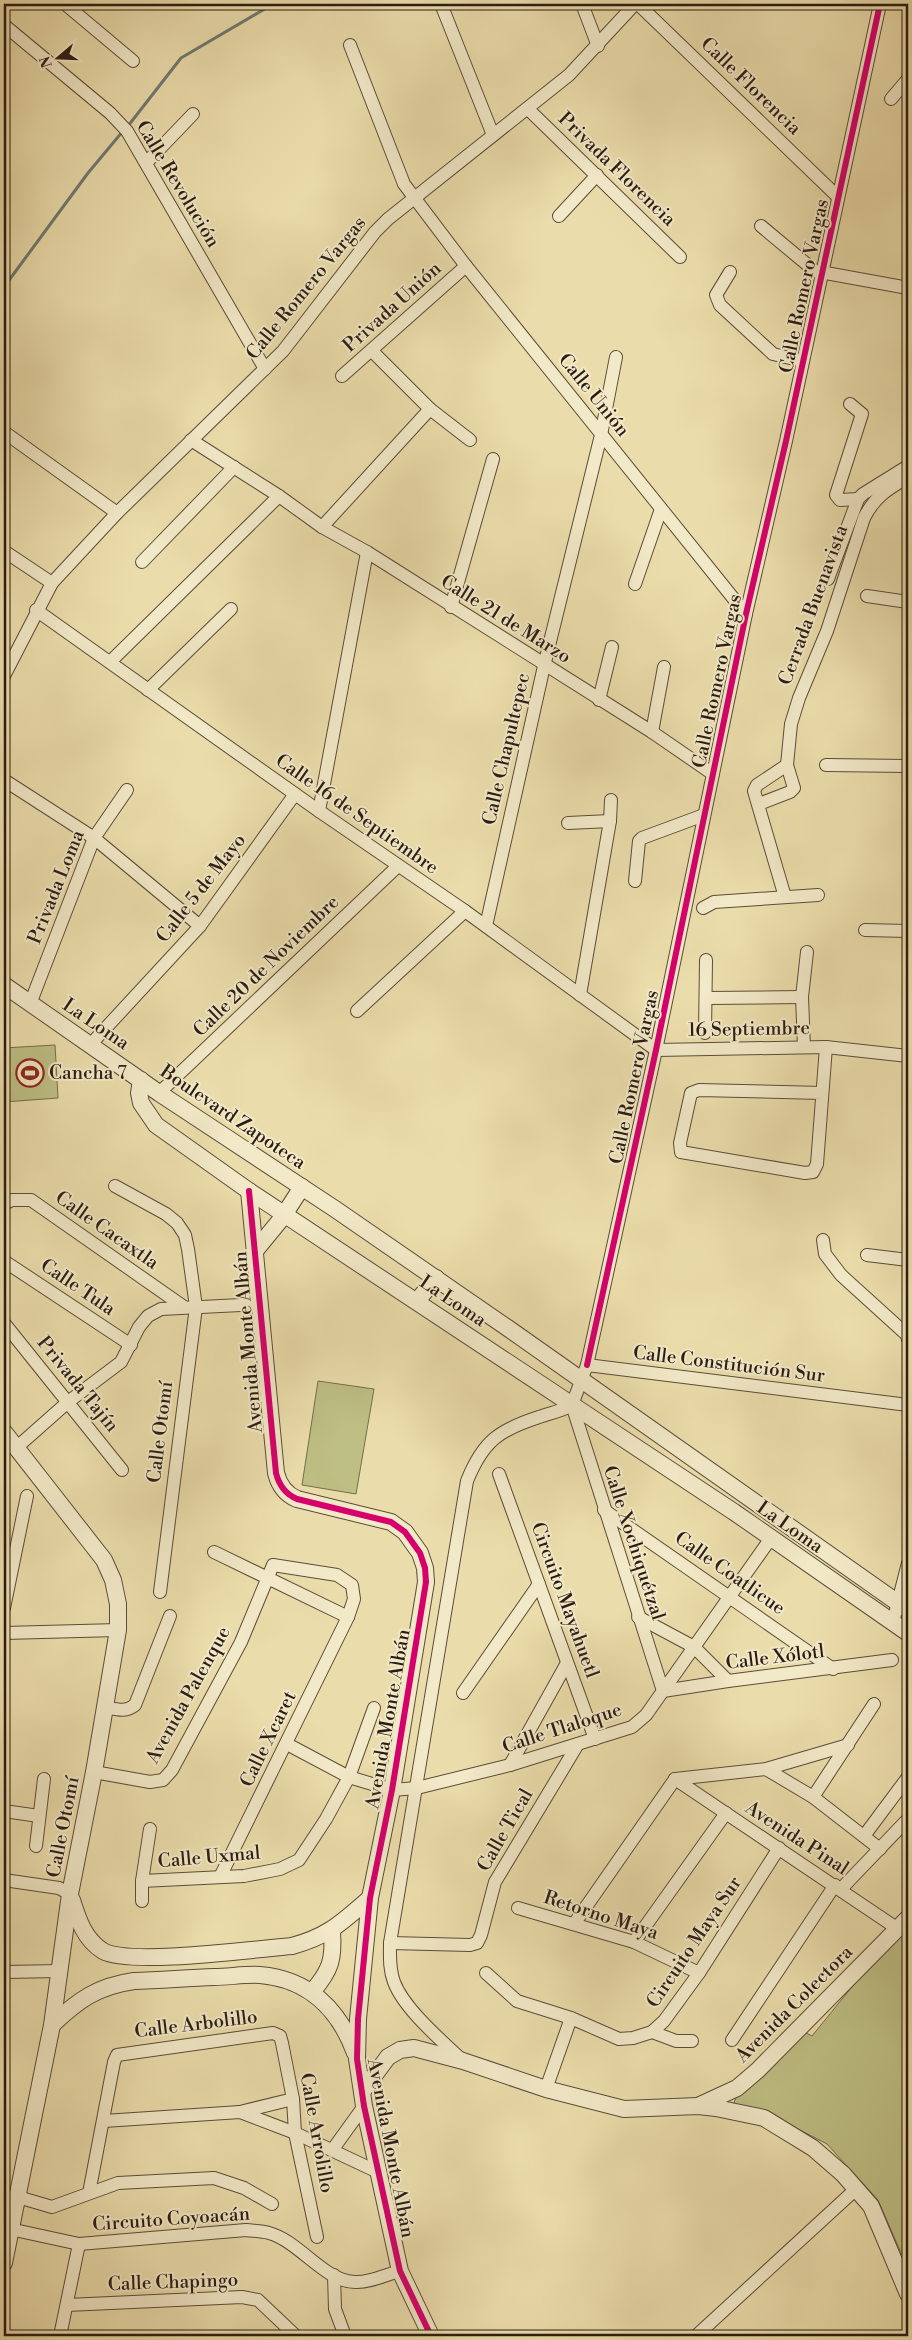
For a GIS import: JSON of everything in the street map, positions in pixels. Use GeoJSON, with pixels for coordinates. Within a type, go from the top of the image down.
{"type":"FeatureCollection","features":[{"type":"Feature","properties":{"kind":"street"},"geometry":{"type":"LineString","coordinates":[[65,4],[133,61]]}},
{"type":"Feature","properties":{"kind":"street"},"geometry":{"type":"LineString","coordinates":[[441,4],[493,135]]}},
{"type":"Feature","properties":{"kind":"street"},"geometry":{"type":"LineString","coordinates":[[582,4],[598,46]]}},
{"type":"Feature","properties":{"kind":"street","name":"Calle Romero Vargas"},"geometry":{"type":"LineString","coordinates":[[4,676],[36,610],[52,583],[117,513],[283,351],[375,232],[569,75],[637,4]]}},
{"type":"Feature","properties":{"kind":"street","name":"Calle Florencia"},"geometry":{"type":"LineString","coordinates":[[637,4],[837,196]]}},
{"type":"Feature","properties":{"kind":"street","name":"Calle Romero Vargas"},"geometry":{"type":"LineString","coordinates":[[584,1373],[656,1050],[746,614],[804,361],[837,196],[880,4]]}},
{"type":"Feature","properties":{"kind":"street","name":"Calle Revolución"},"geometry":{"type":"LineString","coordinates":[[4,25],[110,113],[127,131],[265,369]]}},
{"type":"Feature","properties":{"kind":"street","name":"Calle Unión"},"geometry":{"type":"LineString","coordinates":[[350,45],[398,174],[466,266],[746,614]]}},
{"type":"Feature","properties":{"kind":"street"},"geometry":{"type":"LineString","coordinates":[[892,99],[908,80]]}},
{"type":"Feature","properties":{"kind":"street","name":"Privada Florencia"},"geometry":{"type":"LineString","coordinates":[[528,109],[680,257]]}},
{"type":"Feature","properties":{"kind":"street"},"geometry":{"type":"LineString","coordinates":[[146,163],[194,114]]}},
{"type":"Feature","properties":{"kind":"street"},"geometry":{"type":"LineString","coordinates":[[559,216],[597,175]]}},
{"type":"Feature","properties":{"kind":"street"},"geometry":{"type":"LineString","coordinates":[[761,226],[808,267],[822,272],[908,288]]}},
{"type":"Feature","properties":{"kind":"street","name":"Privada Unión"},"geometry":{"type":"LineString","coordinates":[[342,376],[466,266]]}},
{"type":"Feature","properties":{"kind":"street"},"geometry":{"type":"LineString","coordinates":[[730,272],[716,295],[720,305],[773,354],[804,361]]}},
{"type":"Feature","properties":{"kind":"street"},"geometry":{"type":"LineString","coordinates":[[372,351],[430,409],[470,440]]}},
{"type":"Feature","properties":{"kind":"street","name":"Calle Chapultepec"},"geometry":{"type":"LineString","coordinates":[[486,926],[544,666],[601,434],[616,357]]}},
{"type":"Feature","properties":{"kind":"street"},"geometry":{"type":"LineString","coordinates":[[850,404],[862,414],[836,495],[840,500],[858,499]]}},
{"type":"Feature","properties":{"kind":"street"},"geometry":{"type":"LineString","coordinates":[[322,527],[430,409]]}},
{"type":"Feature","properties":{"kind":"street"},"geometry":{"type":"LineString","coordinates":[[4,432],[117,513]]}},
{"type":"Feature","properties":{"kind":"street","name":"Calle 21 de Marzo"},"geometry":{"type":"LineString","coordinates":[[191,440],[279,496],[322,527],[367,552],[544,666],[652,732],[713,774]]}},
{"type":"Feature","properties":{"kind":"street"},"geometry":{"type":"LineString","coordinates":[[451,607],[493,459]]}},
{"type":"Feature","properties":{"kind":"street"},"geometry":{"type":"LineString","coordinates":[[828,579],[858,499],[908,466]]}},
{"type":"Feature","properties":{"kind":"street"},"geometry":{"type":"LineString","coordinates":[[142,562],[234,467]]}},
{"type":"Feature","properties":{"kind":"street","name":"Cerrada Buenavista"},"geometry":{"type":"LineString","coordinates":[[759,804],[792,791],[794,788],[787,765],[791,724],[799,698],[827,631],[864,518],[872,503],[883,492],[908,477]]}},
{"type":"Feature","properties":{"kind":"street"},"geometry":{"type":"LineString","coordinates":[[110,662],[279,496]]}},
{"type":"Feature","properties":{"kind":"street"},"geometry":{"type":"LineString","coordinates":[[635,584],[661,509]]}},
{"type":"Feature","properties":{"kind":"street"},"geometry":{"type":"LineString","coordinates":[[4,551],[52,583]]}},
{"type":"Feature","properties":{"kind":"street"},"geometry":{"type":"LineString","coordinates":[[319,811],[367,552]]}},
{"type":"Feature","properties":{"kind":"street"},"geometry":{"type":"LineString","coordinates":[[867,596],[908,600]]}},
{"type":"Feature","properties":{"kind":"street"},"geometry":{"type":"LineString","coordinates":[[148,690],[231,609]]}},
{"type":"Feature","properties":{"kind":"street","name":"Calle 16 de Septiembre"},"geometry":{"type":"LineString","coordinates":[[36,610],[294,794],[465,911],[656,1050]]}},
{"type":"Feature","properties":{"kind":"street"},"geometry":{"type":"LineString","coordinates":[[599,700],[612,647]]}},
{"type":"Feature","properties":{"kind":"street"},"geometry":{"type":"LineString","coordinates":[[652,732],[664,667]]}},
{"type":"Feature","properties":{"kind":"street"},"geometry":{"type":"LineString","coordinates":[[785,897],[754,791],[755,787],[787,765]]}},
{"type":"Feature","properties":{"kind":"street"},"geometry":{"type":"LineString","coordinates":[[826,765],[908,766]]}},
{"type":"Feature","properties":{"kind":"street"},"geometry":{"type":"LineString","coordinates":[[4,780],[94,838],[200,926]]}},
{"type":"Feature","properties":{"kind":"street","name":"Privada Loma"},"geometry":{"type":"LineString","coordinates":[[30,1004],[94,838],[127,790]]}},
{"type":"Feature","properties":{"kind":"street","name":"Calle 5 de Mayo"},"geometry":{"type":"LineString","coordinates":[[91,1044],[200,926],[294,794]]}},
{"type":"Feature","properties":{"kind":"street"},"geometry":{"type":"LineString","coordinates":[[580,996],[612,800]]}},
{"type":"Feature","properties":{"kind":"street"},"geometry":{"type":"LineString","coordinates":[[635,881],[639,841],[642,838],[704,815]]}},
{"type":"Feature","properties":{"kind":"street"},"geometry":{"type":"LineString","coordinates":[[568,823],[610,821]]}},
{"type":"Feature","properties":{"kind":"street","name":"Calle 20 de Noviembre"},"geometry":{"type":"LineString","coordinates":[[159,1093],[398,866]]}},
{"type":"Feature","properties":{"kind":"street"},"geometry":{"type":"LineString","coordinates":[[703,908],[714,902],[818,895]]}},
{"type":"Feature","properties":{"kind":"street"},"geometry":{"type":"LineString","coordinates":[[357,1012],[465,911]]}},
{"type":"Feature","properties":{"kind":"street"},"geometry":{"type":"LineString","coordinates":[[865,930],[908,931]]}},
{"type":"Feature","properties":{"kind":"street"},"geometry":{"type":"LineString","coordinates":[[804,1047],[802,998],[807,952]]}},
{"type":"Feature","properties":{"kind":"street"},"geometry":{"type":"LineString","coordinates":[[705,1033],[706,960]]}},
{"type":"Feature","properties":{"kind":"street","name":"La Loma"},"geometry":{"type":"LineString","coordinates":[[4,985],[141,1080],[139,1093],[141,1103],[156,1125],[249,1191],[771,1538],[908,1633]]}},
{"type":"Feature","properties":{"kind":"street"},"geometry":{"type":"LineString","coordinates":[[706,998],[802,998]]}},
{"type":"Feature","properties":{"kind":"street"},"geometry":{"type":"LineString","coordinates":[[822,1093],[698,1090],[691,1093],[680,1143],[681,1152],[805,1173],[812,1172],[817,1164],[826,1047]]}},
{"type":"Feature","properties":{"kind":"street","name":"16 Septiembre"},"geometry":{"type":"LineString","coordinates":[[656,1050],[826,1047],[908,1056]]}},
{"type":"Feature","properties":{"kind":"street","name":"Boulevard Zapoteca"},"geometry":{"type":"LineString","coordinates":[[141,1080],[436,1278],[584,1373],[904,1607]]}},
{"type":"Feature","properties":{"kind":"street","name":"Calle Otomí"},"geometry":{"type":"LineString","coordinates":[[115,1186],[166,1214],[177,1223],[185,1235],[188,1249],[190,1307],[160,1592]]}},
{"type":"Feature","properties":{"kind":"street"},"geometry":{"type":"LineString","coordinates":[[255,1251],[285,1214],[302,1187]]}},
{"type":"Feature","properties":{"kind":"street","name":"Avenida Monte Albán"},"geometry":{"type":"LineString","coordinates":[[249,1191],[278,1482],[290,1496],[297,1499],[391,1522],[413,1542],[426,1568],[426,1582],[392,1790],[370,1898],[358,2019],[357,2059],[363,2099],[400,2271],[431,2336]]}},
{"type":"Feature","properties":{"kind":"street","name":"Calle Cacaxtla"},"geometry":{"type":"LineString","coordinates":[[4,1204],[12,1200],[32,1200],[190,1307]]}},
{"type":"Feature","properties":{"kind":"street"},"geometry":{"type":"LineString","coordinates":[[822,1240],[825,1254],[841,1275],[908,1336]]}},
{"type":"Feature","properties":{"kind":"street"},"geometry":{"type":"LineString","coordinates":[[867,1255],[908,1260]]}},
{"type":"Feature","properties":{"kind":"street","name":"Calle Tula"},"geometry":{"type":"LineString","coordinates":[[4,1260],[131,1345]]}},
{"type":"Feature","properties":{"kind":"street"},"geometry":{"type":"LineString","coordinates":[[417,1301],[436,1278]]}},
{"type":"Feature","properties":{"kind":"street"},"geometry":{"type":"LineString","coordinates":[[16,1448],[68,1402],[121,1362],[131,1345],[138,1327],[148,1316],[160,1309],[260,1304]]}},
{"type":"Feature","properties":{"kind":"street","name":"Privada Tajín"},"geometry":{"type":"LineString","coordinates":[[4,1322],[122,1470]]}},
{"type":"Feature","properties":{"kind":"street"},"geometry":{"type":"LineString","coordinates":[[463,2061],[424,2023],[399,1993],[390,1967],[390,1943],[467,1481],[477,1457],[497,1436],[519,1424],[572,1405],[584,1373]]}},
{"type":"Feature","properties":{"kind":"street","name":"Calle Constitución Sur"},"geometry":{"type":"LineString","coordinates":[[584,1373],[908,1405]]}},
{"type":"Feature","properties":{"kind":"street","name":"Calle Xochiquétzal"},"geometry":{"type":"LineString","coordinates":[[572,1405],[662,1691]]}},
{"type":"Feature","properties":{"kind":"street","name":"Calle Otomí"},"geometry":{"type":"LineString","coordinates":[[4,1432],[104,1560],[113,1580],[118,1604],[118,1630],[94,1772],[70,1894],[52,2025],[4,2263]]}},
{"type":"Feature","properties":{"kind":"street","name":"Circuito Mayahuetl"},"geometry":{"type":"LineString","coordinates":[[499,1474],[595,1740]]}},
{"type":"Feature","properties":{"kind":"street"},"geometry":{"type":"LineString","coordinates":[[4,1608],[27,1496]]}},
{"type":"Feature","properties":{"kind":"street","name":"Calle Coatlicue"},"geometry":{"type":"LineString","coordinates":[[604,1510],[833,1669]]}},
{"type":"Feature","properties":{"kind":"street","name":"Calle Tlaloque"},"geometry":{"type":"LineString","coordinates":[[392,1790],[417,1788],[510,1765],[595,1740],[632,1726],[646,1714],[771,1538]]}},
{"type":"Feature","properties":{"kind":"street"},"geometry":{"type":"LineString","coordinates":[[214,1552],[348,1617]]}},
{"type":"Feature","properties":{"kind":"street"},"geometry":{"type":"LineString","coordinates":[[893,1622],[904,1607],[908,1563]]}},
{"type":"Feature","properties":{"kind":"street","name":"Avenida Palenque"},"geometry":{"type":"LineString","coordinates":[[94,1772],[150,1782],[162,1780],[172,1770],[241,1642],[273,1566]]}},
{"type":"Feature","properties":{"kind":"street","name":"Calle Xcaret"},"geometry":{"type":"LineString","coordinates":[[220,1877],[348,1617],[354,1594],[352,1585],[336,1575],[273,1566]]}},
{"type":"Feature","properties":{"kind":"street"},"geometry":{"type":"LineString","coordinates":[[463,1693],[539,1584]]}},
{"type":"Feature","properties":{"kind":"street"},"geometry":{"type":"LineString","coordinates":[[104,1707],[129,1710],[135,1705],[170,1616]]}},
{"type":"Feature","properties":{"kind":"street"},"geometry":{"type":"LineString","coordinates":[[638,1617],[694,1647],[728,1680]]}},
{"type":"Feature","properties":{"kind":"street"},"geometry":{"type":"LineString","coordinates":[[4,1633],[118,1630]]}},
{"type":"Feature","properties":{"kind":"street","name":"Calle Xólotl"},"geometry":{"type":"LineString","coordinates":[[662,1691],[728,1680],[833,1669],[892,1660]]}},
{"type":"Feature","properties":{"kind":"street"},"geometry":{"type":"LineString","coordinates":[[510,1765],[568,1663]]}},
{"type":"Feature","properties":{"kind":"street"},"geometry":{"type":"LineString","coordinates":[[813,1797],[874,1704]]}},
{"type":"Feature","properties":{"kind":"street","name":"Calle Uxmal"},"geometry":{"type":"LineString","coordinates":[[142,1881],[244,1876],[280,1869],[299,1860],[326,1819],[349,1777],[374,1708]]}},
{"type":"Feature","properties":{"kind":"street"},"geometry":{"type":"LineString","coordinates":[[286,1744],[349,1777],[392,1790]]}},
{"type":"Feature","properties":{"kind":"street","name":"Calle Tical"},"geometry":{"type":"LineString","coordinates":[[390,1943],[470,1945],[477,1943],[481,1935],[495,1882],[578,1744]]}},
{"type":"Feature","properties":{"kind":"street"},"geometry":{"type":"LineString","coordinates":[[574,1924],[675,1779],[766,1769],[848,1745]]}},
{"type":"Feature","properties":{"kind":"street"},"geometry":{"type":"LineString","coordinates":[[766,1769],[813,1797],[880,1849]]}},
{"type":"Feature","properties":{"kind":"street"},"geometry":{"type":"LineString","coordinates":[[864,1836],[908,1777]]}},
{"type":"Feature","properties":{"kind":"street"},"geometry":{"type":"LineString","coordinates":[[36,1846],[44,1779]]}},
{"type":"Feature","properties":{"kind":"street","name":"Avenida Pinal"},"geometry":{"type":"LineString","coordinates":[[675,1779],[838,1887],[903,1924]]}},
{"type":"Feature","properties":{"kind":"street"},"geometry":{"type":"LineString","coordinates":[[4,1811],[40,1816]]}},
{"type":"Feature","properties":{"kind":"street"},"geometry":{"type":"LineString","coordinates":[[634,1942],[726,1813]]}},
{"type":"Feature","properties":{"kind":"street"},"geometry":{"type":"LineString","coordinates":[[732,2040],[838,1887],[880,1849],[908,1818]]}},
{"type":"Feature","properties":{"kind":"street"},"geometry":{"type":"LineString","coordinates":[[142,1901],[142,1881],[150,1829]]}},
{"type":"Feature","properties":{"kind":"street","name":"Circuito Maya Sur"},"geometry":{"type":"LineString","coordinates":[[486,1973],[517,2001],[571,2018],[619,2039],[633,2038],[652,2032],[664,2021],[699,1972],[779,1848]]}},
{"type":"Feature","properties":{"kind":"street"},"geometry":{"type":"LineString","coordinates":[[4,1880],[59,1888],[70,1894],[81,1928],[102,1950],[116,1956],[151,1958],[292,1946],[312,1941],[332,1931],[370,1898]]}},
{"type":"Feature","properties":{"kind":"street","name":"Retorno Maya"},"geometry":{"type":"LineString","coordinates":[[518,1908],[634,1942],[699,1972]]}},
{"type":"Feature","properties":{"kind":"street","name":"Avenida Colectora"},"geometry":{"type":"LineString","coordinates":[[698,2106],[736,2088],[758,2070],[903,1924]]}},
{"type":"Feature","properties":{"kind":"street"},"geometry":{"type":"LineString","coordinates":[[312,1992],[330,1968],[332,1931]]}},
{"type":"Feature","properties":{"kind":"street"},"geometry":{"type":"LineString","coordinates":[[4,1972],[60,1971]]}},
{"type":"Feature","properties":{"kind":"street"},"geometry":{"type":"LineString","coordinates":[[52,2025],[70,2007],[98,1990],[134,1981],[260,1975],[301,1984],[312,1992],[336,2016],[350,2039],[357,2059]]}},
{"type":"Feature","properties":{"kind":"street"},"geometry":{"type":"LineString","coordinates":[[546,2089],[571,2018]]}},
{"type":"Feature","properties":{"kind":"street"},"geometry":{"type":"LineString","coordinates":[[652,2032],[676,2041],[692,2041]]}},
{"type":"Feature","properties":{"kind":"street","name":"Calle Arbolillo"},"geometry":{"type":"LineString","coordinates":[[104,2121],[114,2062],[117,2055],[273,2033],[280,2036]]}},
{"type":"Feature","properties":{"kind":"street","name":"Calle Arrolillo"},"geometry":{"type":"LineString","coordinates":[[280,2036],[293,2099],[295,2133],[317,2237]]}},
{"type":"Feature","properties":{"kind":"street"},"geometry":{"type":"LineString","coordinates":[[333,2150],[382,2063],[400,2050],[414,2048],[463,2061],[546,2089],[624,2109],[698,2106],[764,2118],[813,2148],[843,2174],[871,2206],[908,2294]]}},
{"type":"Feature","properties":{"kind":"street"},"geometry":{"type":"LineString","coordinates":[[89,2193],[104,2121],[240,2112],[293,2099]]}},
{"type":"Feature","properties":{"kind":"street"},"geometry":{"type":"LineString","coordinates":[[240,2112],[295,2133],[378,2172]]}},
{"type":"Feature","properties":{"kind":"street"},"geometry":{"type":"LineString","coordinates":[[18,2197],[52,2207],[118,2183],[214,2178],[244,2188],[272,2204]]}},
{"type":"Feature","properties":{"kind":"street"},"geometry":{"type":"LineString","coordinates":[[696,2336],[856,2189]]}},
{"type":"Feature","properties":{"kind":"street","name":"Circuito Coyoacán"},"geometry":{"type":"LineString","coordinates":[[10,2229],[79,2244],[246,2230],[270,2233],[291,2244],[334,2275],[347,2282],[358,2282],[400,2271]]}},
{"type":"Feature","properties":{"kind":"street","name":"Circuito Coyoacán"},"geometry":{"type":"LineString","coordinates":[[60,2336],[79,2244]]}},
{"type":"Feature","properties":{"kind":"street"},"geometry":{"type":"LineString","coordinates":[[334,2275],[335,2308],[344,2336]]}},
{"type":"Feature","properties":{"kind":"street","name":"Calle Chapingo"},"geometry":{"type":"LineString","coordinates":[[67,2305],[242,2297],[258,2300],[296,2336]]}},
{"type":"Feature","properties":{"kind":"green space","name":"Cancha 7"},"geometry":{"type":"Polygon","coordinates":[[[55,1045],[58,1098],[4,1102],[4,1048],[55,1045]]]}},
{"type":"Feature","properties":{"kind":"green space"},"geometry":{"type":"Polygon","coordinates":[[[318,1381],[374,1389],[356,1494],[302,1485],[318,1381]]]}},
{"type":"Feature","properties":{"kind":"green space"},"geometry":{"type":"Polygon","coordinates":[[[908,1918],[908,2269],[878,2200],[827,2144],[765,2112],[733,2105],[740,2088],[801,2030],[812,2036],[908,1918]]]}},
{"type":"Feature","properties":{"kind":"waterway"},"geometry":{"type":"LineString","coordinates":[[128,126],[181,58],[273,4]]}},
{"type":"Feature","properties":{"kind":"waterway"},"geometry":{"type":"LineString","coordinates":[[4,287],[88,173],[123,131]]}},
{"type":"Feature","properties":{"kind":"cycle path"},"geometry":{"type":"LineString","coordinates":[[587,1365],[656,1050],[746,614],[786,441],[880,4]]}},
{"type":"Feature","properties":{"kind":"cycle path"},"geometry":{"type":"LineString","coordinates":[[249,1191],[276,1473],[279,1481],[283,1489],[297,1499],[391,1522],[405,1532],[420,1553],[425,1568],[426,1582],[392,1790],[370,1898],[358,2019],[357,2059],[364,2106],[400,2271],[431,2336]]}},
{"type":"Feature","properties":{"kind":"place","name":"Cancha 7"},"geometry":{"type":"Point","coordinates":[30,1073]}}]}
